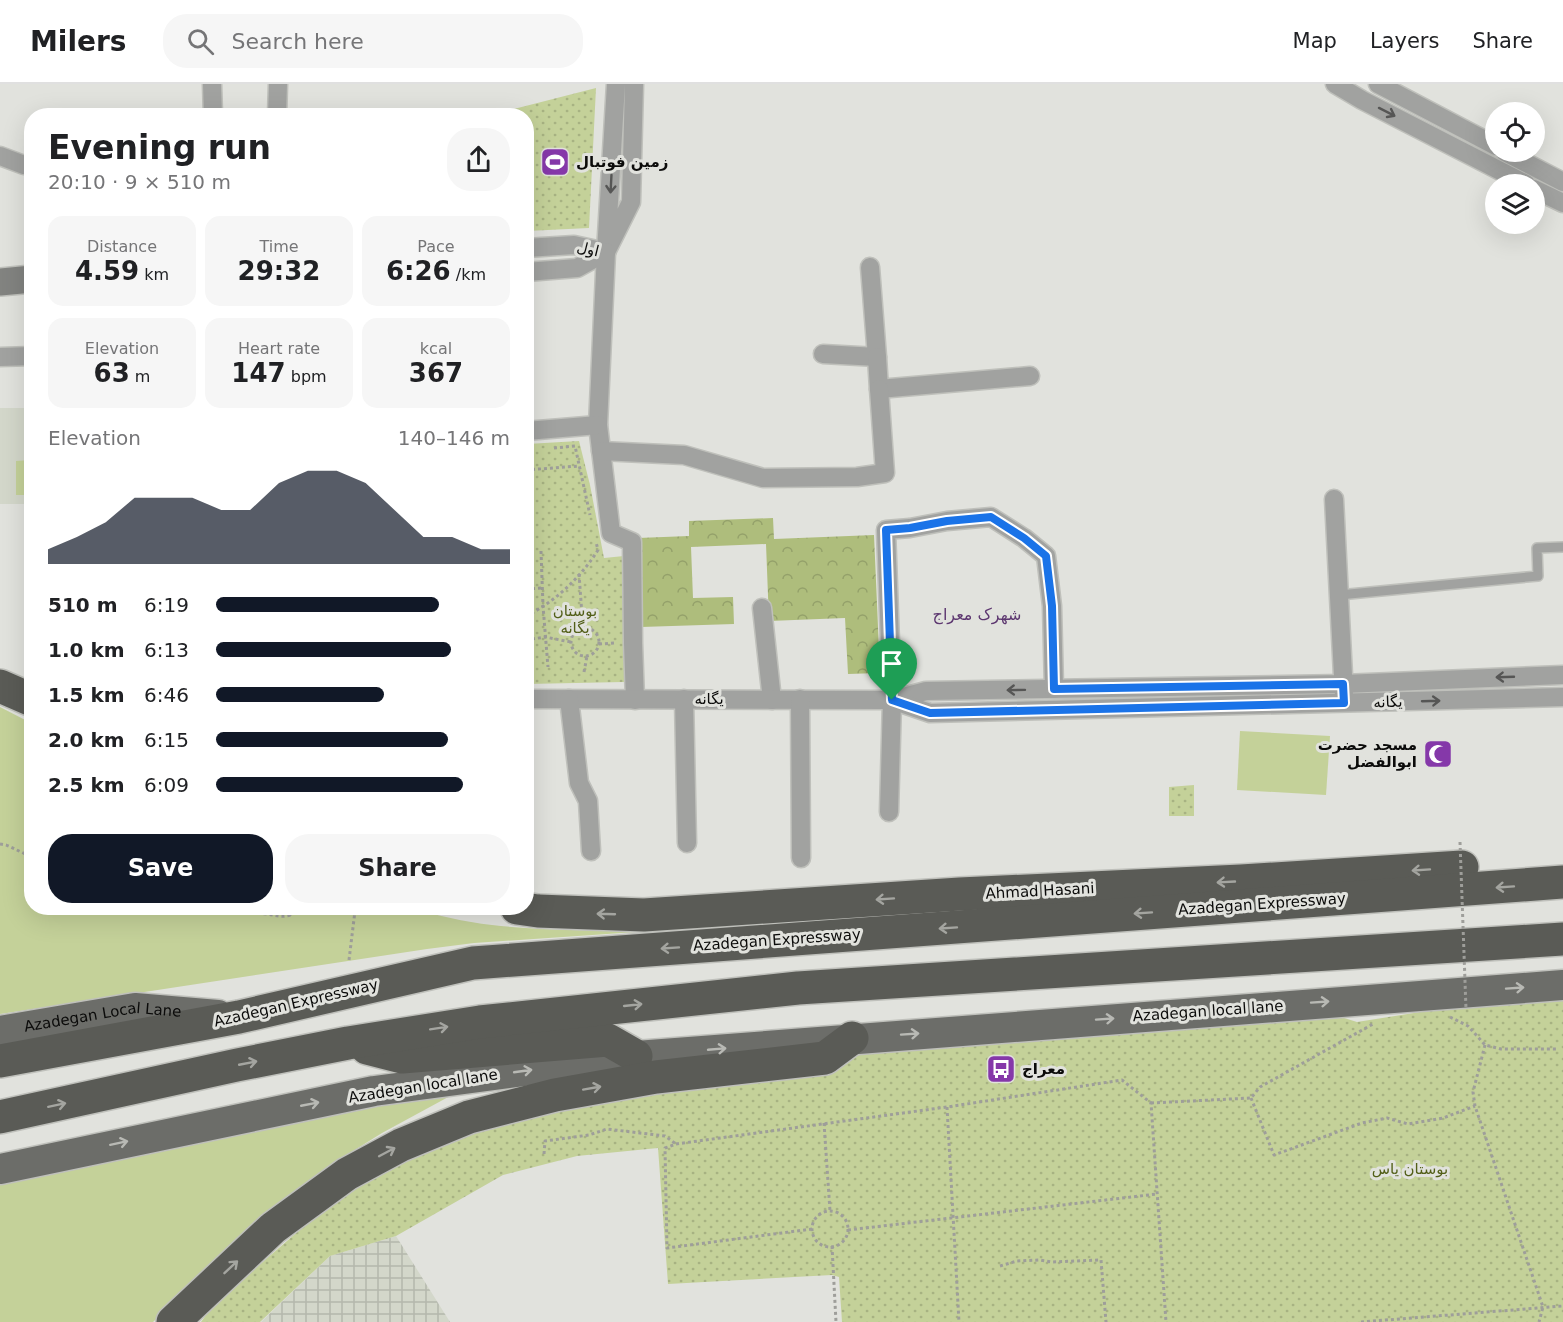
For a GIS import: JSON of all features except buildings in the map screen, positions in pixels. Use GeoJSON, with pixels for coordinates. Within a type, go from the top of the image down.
{"type":"FeatureCollection","features":[{"type":"Feature","properties":{"kind":"highway"},"geometry":{"type":"LineString","coordinates":[[0,686],[24,696]]}},
{"type":"Feature","properties":{"kind":"highway","name":"Ahmad Hasani"},"geometry":{"type":"LineString","coordinates":[[534,911],[644,915],[960,894],[1241,881],[1563,860]]}},
{"type":"Feature","properties":{"kind":"highway","name":"Azadegan Expressway"},"geometry":{"type":"LineString","coordinates":[[0,1061],[239,1017],[473,963],[1563,882]]}},
{"type":"Feature","properties":{"kind":"highway"},"geometry":{"type":"LineString","coordinates":[[0,1117],[348,1043],[480,1022],[798,988],[1563,939]]}},
{"type":"Feature","properties":{"kind":"highway"},"geometry":{"type":"LineString","coordinates":[[185,1315],[273,1228],[346,1174],[400,1145],[469,1118],[555,1095],[656,1077],[825,1058],[852,1038]]}},
{"type":"Feature","properties":{"kind":"highway"},"geometry":{"type":"LineString","coordinates":[[348,1043],[402,1057],[608,1040],[636,1056]]}},
{"type":"Feature","properties":{"kind":"main road","name":"Azadegan local lane"},"geometry":{"type":"LineString","coordinates":[[0,1169],[374,1091],[636,1056],[1563,984]]}},
{"type":"Feature","properties":{"kind":"main road","name":"Azadegan Local Lane"},"geometry":{"type":"LineString","coordinates":[[0,1031],[135,1008],[239,1017]]}},
{"type":"Feature","properties":{"kind":"street"},"geometry":{"type":"LineString","coordinates":[[213,84],[213,108]]}},
{"type":"Feature","properties":{"kind":"street"},"geometry":{"type":"LineString","coordinates":[[278,84],[278,108]]}},
{"type":"Feature","properties":{"kind":"street"},"geometry":{"type":"LineString","coordinates":[[616,84],[598,424],[611,533],[632,542],[635,699]]}},
{"type":"Feature","properties":{"kind":"street"},"geometry":{"type":"LineString","coordinates":[[1335,84],[1506,174]]}},
{"type":"Feature","properties":{"kind":"street"},"geometry":{"type":"LineString","coordinates":[[1378,84],[1485,140]]}},
{"type":"Feature","properties":{"kind":"street"},"geometry":{"type":"LineString","coordinates":[[606,252],[631,202],[636,88]]}},
{"type":"Feature","properties":{"kind":"street"},"geometry":{"type":"LineString","coordinates":[[0,156],[24,165]]}},
{"type":"Feature","properties":{"kind":"street"},"geometry":{"type":"LineString","coordinates":[[1524,162],[1563,182]]}},
{"type":"Feature","properties":{"kind":"street"},"geometry":{"type":"LineString","coordinates":[[1545,194],[1563,203]]}},
{"type":"Feature","properties":{"kind":"street","name":"اول"},"geometry":{"type":"LineString","coordinates":[[534,248],[574,245],[606,252]]}},
{"type":"Feature","properties":{"kind":"street","name":"اول"},"geometry":{"type":"LineString","coordinates":[[534,271],[578,268],[606,252]]}},
{"type":"Feature","properties":{"kind":"street"},"geometry":{"type":"LineString","coordinates":[[601,451],[684,455],[763,478],[857,477],[885,473],[870,267]]}},
{"type":"Feature","properties":{"kind":"street"},"geometry":{"type":"LineString","coordinates":[[0,282],[24,280]]}},
{"type":"Feature","properties":{"kind":"street"},"geometry":{"type":"LineString","coordinates":[[823,354],[877,357]]}},
{"type":"Feature","properties":{"kind":"street"},"geometry":{"type":"LineString","coordinates":[[0,357],[24,356]]}},
{"type":"Feature","properties":{"kind":"street"},"geometry":{"type":"LineString","coordinates":[[879,389],[1030,376]]}},
{"type":"Feature","properties":{"kind":"street"},"geometry":{"type":"LineString","coordinates":[[534,430],[598,424]]}},
{"type":"Feature","properties":{"kind":"street"},"geometry":{"type":"LineString","coordinates":[[1334,499],[1344,703]]}},
{"type":"Feature","properties":{"kind":"street"},"geometry":{"type":"LineString","coordinates":[[888,812],[892,700],[886,530],[991,517],[1024,538],[1046,556],[1052,606],[1054,689]]}},
{"type":"Feature","properties":{"kind":"street"},"geometry":{"type":"LineString","coordinates":[[762,608],[772,699]]}},
{"type":"Feature","properties":{"kind":"street","name":"یگانه"},"geometry":{"type":"LineString","coordinates":[[534,699],[892,700],[926,691],[1343,684],[1563,675]]}},
{"type":"Feature","properties":{"kind":"street","name":"یگانه"},"geometry":{"type":"LineString","coordinates":[[892,700],[930,713],[1563,697]]}},
{"type":"Feature","properties":{"kind":"street"},"geometry":{"type":"LineString","coordinates":[[569,699],[579,783],[588,801],[591,851]]}},
{"type":"Feature","properties":{"kind":"street"},"geometry":{"type":"LineString","coordinates":[[684,699],[687,843]]}},
{"type":"Feature","properties":{"kind":"street"},"geometry":{"type":"LineString","coordinates":[[800,699],[801,858]]}},
{"type":"Feature","properties":{"kind":"lane"},"geometry":{"type":"LineString","coordinates":[[1339,595],[1538,576],[1537,548],[1563,547]]}},
{"type":"Feature","properties":{"kind":"path"},"geometry":{"type":"LineString","coordinates":[[546,448],[575,446],[591,519]]}},
{"type":"Feature","properties":{"kind":"path"},"geometry":{"type":"LineString","coordinates":[[534,469],[579,466]]}},
{"type":"Feature","properties":{"kind":"path"},"geometry":{"type":"LineString","coordinates":[[534,611],[543,606],[592,560],[598,550],[596,540]]}},
{"type":"Feature","properties":{"kind":"path"},"geometry":{"type":"LineString","coordinates":[[542,551],[542,588],[548,667]]}},
{"type":"Feature","properties":{"kind":"path"},"geometry":{"type":"LineString","coordinates":[[579,574],[583,629]]}},
{"type":"Feature","properties":{"kind":"path"},"geometry":{"type":"LineString","coordinates":[[534,588],[542,588]]}},
{"type":"Feature","properties":{"kind":"path"},"geometry":{"type":"LineString","coordinates":[[588,629],[596,634],[599,644],[594,652],[582,656],[574,651],[571,642],[574,633],[588,629]]}},
{"type":"Feature","properties":{"kind":"path"},"geometry":{"type":"LineString","coordinates":[[534,639],[545,637],[571,642]]}},
{"type":"Feature","properties":{"kind":"path"},"geometry":{"type":"LineString","coordinates":[[584,672],[587,656]]}},
{"type":"Feature","properties":{"kind":"path"},"geometry":{"type":"LineString","coordinates":[[1460,842],[1466,1009]]}},
{"type":"Feature","properties":{"kind":"path"},"geometry":{"type":"LineString","coordinates":[[0,844],[24,853]]}},
{"type":"Feature","properties":{"kind":"path"},"geometry":{"type":"LineString","coordinates":[[275,915],[284,917],[290,915]]}},
{"type":"Feature","properties":{"kind":"path"},"geometry":{"type":"LineString","coordinates":[[349,960],[355,915]]}},
{"type":"Feature","properties":{"kind":"path"},"geometry":{"type":"LineString","coordinates":[[1450,1017],[1468,1026],[1485,1045],[1501,1049],[1558,1049]]}},
{"type":"Feature","properties":{"kind":"path"},"geometry":{"type":"LineString","coordinates":[[812,1229],[667,1248],[665,1148],[676,1144],[947,1107],[1122,1080],[1151,1103],[1251,1098],[1260,1087],[1381,1019]]}},
{"type":"Feature","properties":{"kind":"path"},"geometry":{"type":"LineString","coordinates":[[1485,1045],[1473,1092],[1475,1106],[1543,1306],[1539,1322]]}},
{"type":"Feature","properties":{"kind":"path"},"geometry":{"type":"LineString","coordinates":[[1251,1098],[1274,1155],[1362,1123],[1388,1118],[1408,1124],[1443,1118],[1475,1106]]}},
{"type":"Feature","properties":{"kind":"path"},"geometry":{"type":"LineString","coordinates":[[1151,1103],[1166,1322]]}},
{"type":"Feature","properties":{"kind":"path"},"geometry":{"type":"LineString","coordinates":[[947,1107],[959,1322]]}},
{"type":"Feature","properties":{"kind":"path"},"geometry":{"type":"LineString","coordinates":[[824,1123],[830,1211]]}},
{"type":"Feature","properties":{"kind":"path"},"geometry":{"type":"LineString","coordinates":[[544,1154],[545,1141],[589,1135],[607,1129],[665,1136],[676,1144]]}},
{"type":"Feature","properties":{"kind":"path"},"geometry":{"type":"LineString","coordinates":[[848,1230],[1157,1194]]}},
{"type":"Feature","properties":{"kind":"path"},"geometry":{"type":"LineString","coordinates":[[825,1211],[830,1211],[841,1215],[848,1230],[843,1241],[826,1246],[820,1244],[813,1235],[812,1229],[815,1218],[825,1211]]}},
{"type":"Feature","properties":{"kind":"path"},"geometry":{"type":"LineString","coordinates":[[832,1246],[836,1322]]}},
{"type":"Feature","properties":{"kind":"path"},"geometry":{"type":"LineString","coordinates":[[1000,1266],[1017,1261],[1101,1260],[1106,1322]]}},
{"type":"Feature","properties":{"kind":"path"},"geometry":{"type":"LineString","coordinates":[[1361,1322],[1563,1306]]}},
{"type":"Feature","properties":{"kind":"shaded area"},"geometry":{"type":"Polygon","coordinates":[[[0,408],[24,408],[24,504],[0,504],[0,408]]]}},
{"type":"Feature","properties":{"kind":"shaded area"},"geometry":{"type":"Polygon","coordinates":[[[396,1236],[450,1322],[261,1322],[330,1256],[396,1236]]]}},
{"type":"Feature","properties":{"kind":"green space"},"geometry":{"type":"Polygon","coordinates":[[[596,88],[589,228],[534,231],[534,108],[517,108],[596,88]]]}},
{"type":"Feature","properties":{"kind":"green space","name":"بوستان یگانه"},"geometry":{"type":"Polygon","coordinates":[[[579,441],[604,558],[624,556],[624,682],[534,684],[534,444],[579,441]]]}},
{"type":"Feature","properties":{"kind":"green space"},"geometry":{"type":"Polygon","coordinates":[[[24,460],[24,495],[16,495],[16,461],[24,460]]]}},
{"type":"Feature","properties":{"kind":"green space"},"geometry":{"type":"Polygon","coordinates":[[[773,518],[774,539],[874,535],[880,673],[848,674],[845,618],[769,621],[766,544],[691,547],[693,598],[733,597],[734,624],[641,627],[638,538],[689,536],[689,521],[773,518]]]}},
{"type":"Feature","properties":{"kind":"green space"},"geometry":{"type":"Polygon","coordinates":[[[0,707],[24,719],[24,915],[440,915],[482,924],[512,927],[651,931],[474,943],[0,1014],[0,707]]]}},
{"type":"Feature","properties":{"kind":"green space"},"geometry":{"type":"Polygon","coordinates":[[[1240,731],[1330,736],[1326,795],[1237,790],[1240,731]]]}},
{"type":"Feature","properties":{"kind":"green space"},"geometry":{"type":"Polygon","coordinates":[[[1194,785],[1194,816],[1169,816],[1169,787],[1194,785]]]}},
{"type":"Feature","properties":{"kind":"green space","name":"بوستان یاس"},"geometry":{"type":"Polygon","coordinates":[[[1563,997],[1563,1322],[842,1322],[839,1277],[832,1275],[668,1284],[658,1148],[577,1156],[503,1175],[396,1236],[330,1256],[260,1322],[201,1322],[214,1304],[339,1196],[376,1173],[482,1123],[844,1054],[1341,1017],[1357,1022],[1477,1003],[1563,997]]]}},
{"type":"Feature","properties":{"kind":"green space"},"geometry":{"type":"Polygon","coordinates":[[[463,1089],[382,1133],[337,1161],[273,1207],[153,1322],[0,1322],[0,1183],[331,1112],[463,1089]]]}},
{"type":"Feature","properties":{"kind":"place","name":"زمین فوتبال"},"geometry":{"type":"Point","coordinates":[555,162]}},
{"type":"Feature","properties":{"kind":"place","name":"مسجد حضرت ابوالفضل"},"geometry":{"type":"Point","coordinates":[1438,754]}},
{"type":"Feature","properties":{"kind":"place","name":"معراج"},"geometry":{"type":"Point","coordinates":[1001,1069]}},
{"type":"Feature","properties":{"kind":"district","name":"شهرک معراج"},"geometry":{"type":"Point","coordinates":[977,614]}},
{"type":"Feature","properties":{"kind":"route"},"geometry":{"type":"LineString","coordinates":[[991,517],[1024,538],[1046,556],[1052,606],[1054,689],[1343,684],[1344,703],[930,713],[892,700],[886,530],[991,517]]}}]}
